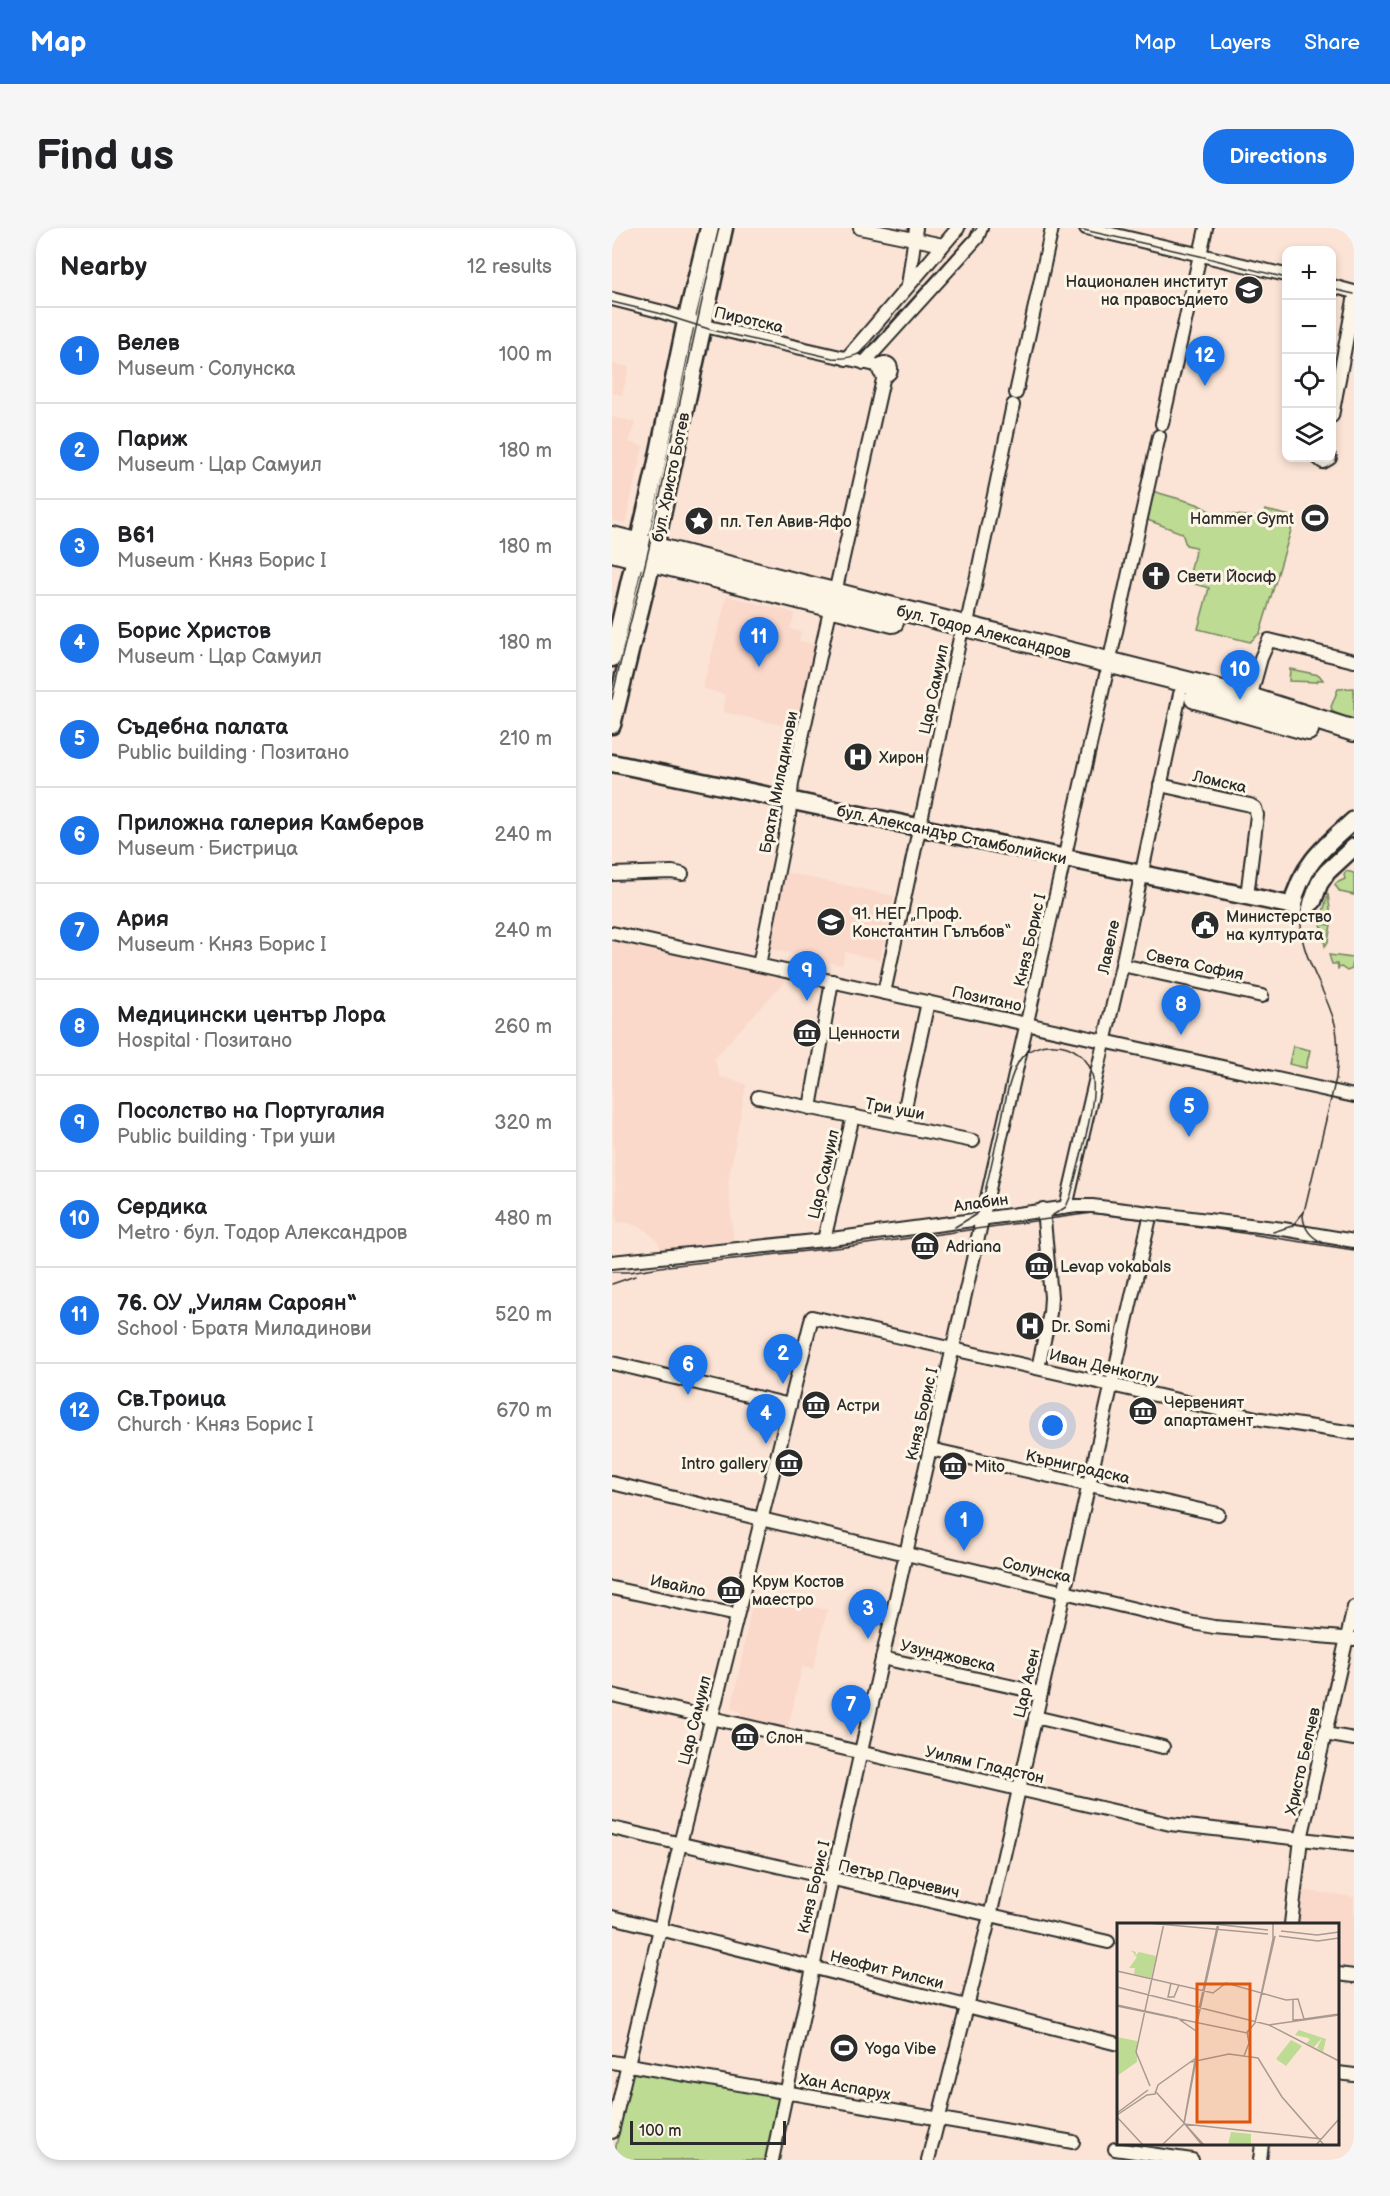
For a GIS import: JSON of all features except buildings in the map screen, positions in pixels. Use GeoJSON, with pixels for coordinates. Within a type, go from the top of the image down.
{"type":"FeatureCollection","features":[{"type":"Feature","properties":{"kind":"main road","name":"бул. Христо Ботев"},"geometry":{"type":"LineString","coordinates":[[612,725],[616,687],[694,322],[709,228]]}},
{"type":"Feature","properties":{"kind":"main road","name":"бул. Христо Ботев"},"geometry":{"type":"LineString","coordinates":[[694,322],[724,228]]}},
{"type":"Feature","properties":{"kind":"main road","name":"бул. Тодор Александров"},"geometry":{"type":"LineString","coordinates":[[612,537],[645,552],[1107,669],[1250,698],[1354,731]]}},
{"type":"Feature","properties":{"kind":"main road","name":"бул. Тодор Александров"},"geometry":{"type":"LineString","coordinates":[[612,551],[645,552]]}},
{"type":"Feature","properties":{"kind":"main road","name":"бул. Христо Ботев"},"geometry":{"type":"LineString","coordinates":[[612,658],[645,552]]}},
{"type":"Feature","properties":{"kind":"main road","name":"бул. Тодор Александров"},"geometry":{"type":"LineString","coordinates":[[1107,669],[1180,694],[1354,744]]}},
{"type":"Feature","properties":{"kind":"main road","name":"бул. Александър Стамболийски"},"geometry":{"type":"LineString","coordinates":[[612,763],[1298,906]]}},
{"type":"Feature","properties":{"kind":"main road"},"geometry":{"type":"LineString","coordinates":[[1354,820],[1312,861],[1302,874],[1298,906],[1313,901],[1319,884],[1327,872],[1354,847]]}},
{"type":"Feature","properties":{"kind":"street"},"geometry":{"type":"LineString","coordinates":[[860,228],[915,234],[943,245]]}},
{"type":"Feature","properties":{"kind":"street"},"geometry":{"type":"LineString","coordinates":[[846,359],[958,228]]}},
{"type":"Feature","properties":{"kind":"street"},"geometry":{"type":"LineString","coordinates":[[864,363],[977,238],[981,228]]}},
{"type":"Feature","properties":{"kind":"street","name":"Цар Самуил"},"geometry":{"type":"LineString","coordinates":[[885,993],[1052,228]]}},
{"type":"Feature","properties":{"kind":"street"},"geometry":{"type":"LineString","coordinates":[[1086,228],[1282,274]]}},
{"type":"Feature","properties":{"kind":"street","name":"Княз Борис I"},"geometry":{"type":"LineString","coordinates":[[772,2160],[812,1968],[1206,228]]}},
{"type":"Feature","properties":{"kind":"street"},"geometry":{"type":"LineString","coordinates":[[908,286],[915,234]]}},
{"type":"Feature","properties":{"kind":"street"},"geometry":{"type":"LineString","coordinates":[[1336,287],[1354,292]]}},
{"type":"Feature","properties":{"kind":"street","name":"Пиротска"},"geometry":{"type":"LineString","coordinates":[[612,299],[694,322],[864,363],[882,371]]}},
{"type":"Feature","properties":{"kind":"street"},"geometry":{"type":"LineString","coordinates":[[1334,408],[1354,300]]}},
{"type":"Feature","properties":{"kind":"street","name":"Братя Миладинови"},"geometry":{"type":"LineString","coordinates":[[759,965],[792,800],[792,783],[882,371]]}},
{"type":"Feature","properties":{"kind":"street"},"geometry":{"type":"LineString","coordinates":[[1250,698],[1261,658],[1269,640],[1354,661]]}},
{"type":"Feature","properties":{"kind":"street","name":"Лавеле"},"geometry":{"type":"LineString","coordinates":[[1066,1207],[1122,965],[1180,694]]}},
{"type":"Feature","properties":{"kind":"street","name":"Ломска"},"geometry":{"type":"LineString","coordinates":[[1160,785],[1255,808],[1257,815],[1247,896]]}},
{"type":"Feature","properties":{"kind":"street"},"geometry":{"type":"LineString","coordinates":[[612,874],[672,872],[682,874]]}},
{"type":"Feature","properties":{"kind":"street","name":"Позитано"},"geometry":{"type":"LineString","coordinates":[[612,933],[1354,1096]]}},
{"type":"Feature","properties":{"kind":"street","name":"Света София"},"geometry":{"type":"LineString","coordinates":[[1122,965],[1262,996]]}},
{"type":"Feature","properties":{"kind":"street"},"geometry":{"type":"LineString","coordinates":[[810,1108],[832,981]]}},
{"type":"Feature","properties":{"kind":"street"},"geometry":{"type":"LineString","coordinates":[[901,1126],[928,1002]]}},
{"type":"Feature","properties":{"kind":"street","name":"Три уши"},"geometry":{"type":"LineString","coordinates":[[758,1097],[973,1140]]}},
{"type":"Feature","properties":{"kind":"street","name":"Цар Самуил"},"geometry":{"type":"LineString","coordinates":[[824,1240],[853,1116]]}},
{"type":"Feature","properties":{"kind":"street","name":"Алабин"},"geometry":{"type":"LineString","coordinates":[[612,1262],[824,1240],[1043,1209],[1092,1206],[1283,1229],[1354,1241]]}},
{"type":"Feature","properties":{"kind":"street"},"geometry":{"type":"LineString","coordinates":[[1038,1368],[1050,1313],[1051,1297],[1043,1209]]}},
{"type":"Feature","properties":{"kind":"street","name":"Цар Асен"},"geometry":{"type":"LineString","coordinates":[[928,2160],[990,1916],[1151,1213]]}},
{"type":"Feature","properties":{"kind":"street","name":"Цар Самуил"},"geometry":{"type":"LineString","coordinates":[[612,2132],[680,1844],[812,1317]]}},
{"type":"Feature","properties":{"kind":"street","name":"Иван Денкоглу"},"geometry":{"type":"LineString","coordinates":[[812,1317],[1261,1419],[1354,1434]]}},
{"type":"Feature","properties":{"kind":"street"},"geometry":{"type":"LineString","coordinates":[[612,1364],[790,1405]]}},
{"type":"Feature","properties":{"kind":"street","name":"Кърниградска"},"geometry":{"type":"LineString","coordinates":[[930,1449],[1218,1514]]}},
{"type":"Feature","properties":{"kind":"street","name":"Солунска"},"geometry":{"type":"LineString","coordinates":[[612,1483],[1064,1593],[1214,1627],[1350,1639]]}},
{"type":"Feature","properties":{"kind":"street","name":"Ивайло"},"geometry":{"type":"LineString","coordinates":[[612,1588],[737,1615]]}},
{"type":"Feature","properties":{"kind":"street","name":"Христо Белчев"},"geometry":{"type":"LineString","coordinates":[[1291,1923],[1301,1839],[1350,1639],[1354,1607]]}},
{"type":"Feature","properties":{"kind":"street","name":"Узунджовска"},"geometry":{"type":"LineString","coordinates":[[882,1658],[1041,1693]]}},
{"type":"Feature","properties":{"kind":"street","name":"Уилям Гладстон"},"geometry":{"type":"LineString","coordinates":[[612,1695],[1170,1824],[1354,1845]]}},
{"type":"Feature","properties":{"kind":"street"},"geometry":{"type":"LineString","coordinates":[[1035,1717],[1163,1747]]}},
{"type":"Feature","properties":{"kind":"street"},"geometry":{"type":"LineString","coordinates":[[1325,1734],[1354,1739]]}},
{"type":"Feature","properties":{"kind":"street","name":"Петър Парчевич"},"geometry":{"type":"LineString","coordinates":[[612,1828],[1108,1942]]}},
{"type":"Feature","properties":{"kind":"street","name":"Неофит Рилски"},"geometry":{"type":"LineString","coordinates":[[612,1917],[1117,2044]]}},
{"type":"Feature","properties":{"kind":"street"},"geometry":{"type":"LineString","coordinates":[[1339,1974],[1354,1976]]}},
{"type":"Feature","properties":{"kind":"street","name":"Хан Аспарух"},"geometry":{"type":"LineString","coordinates":[[612,2062],[1073,2142]]}},
{"type":"Feature","properties":{"kind":"street"},"geometry":{"type":"LineString","coordinates":[[1339,2073],[1354,2075]]}},
{"type":"Feature","properties":{"kind":"street"},"geometry":{"type":"LineString","coordinates":[[1260,2160],[1262,2145]]}},
{"type":"Feature","properties":{"kind":"street"},"geometry":{"type":"LineString","coordinates":[[1115,2149],[1192,2160]]}},
{"type":"Feature","properties":{"kind":"shaded area"},"geometry":{"type":"Polygon","coordinates":[[[612,364],[629,367],[622,395],[612,393],[612,364]]]}},
{"type":"Feature","properties":{"kind":"shaded area"},"geometry":{"type":"Polygon","coordinates":[[[612,417],[635,422],[629,442],[643,446],[625,523],[612,520],[612,417]]]}},
{"type":"Feature","properties":{"kind":"shaded area"},"geometry":{"type":"Polygon","coordinates":[[[727,596],[795,613],[790,629],[801,632],[799,641],[815,645],[796,728],[723,712],[726,695],[703,688],[727,596]]]}},
{"type":"Feature","properties":{"kind":"shaded area","name":"91. НЕГ „Проф. Константин Гълъбов“"},"geometry":{"type":"Polygon","coordinates":[[[784,872],[894,896],[880,960],[845,952],[842,965],[767,948],[784,872]]]}},
{"type":"Feature","properties":{"kind":"shaded area"},"geometry":{"type":"Polygon","coordinates":[[[612,926],[796,969],[714,1058],[720,1077],[746,1084],[728,1182],[734,1248],[665,1254],[656,1239],[643,1228],[617,1222],[612,1104],[612,926]]]}},
{"type":"Feature","properties":{"kind":"shaded area"},"geometry":{"type":"Polygon","coordinates":[[[754,1594],[827,1610],[813,1669],[802,1667],[788,1728],[740,1716],[741,1711],[732,1709],[754,1594]]]}},
{"type":"Feature","properties":{"kind":"shaded area"},"geometry":{"type":"Polygon","coordinates":[[[1300,1890],[1354,1897],[1354,1968],[1339,1966],[1339,1923],[1295,1923],[1300,1890]]]}},
{"type":"Feature","properties":{"kind":"green space"},"geometry":{"type":"Polygon","coordinates":[[[1152,491],[1197,504],[1211,512],[1263,518],[1265,510],[1295,517],[1260,633],[1250,642],[1198,629],[1209,588],[1188,582],[1196,547],[1186,545],[1182,533],[1145,519],[1152,491]]]}},
{"type":"Feature","properties":{"kind":"green space"},"geometry":{"type":"Polygon","coordinates":[[[1290,669],[1319,675],[1323,680],[1317,682],[1289,681],[1290,669]]]}},
{"type":"Feature","properties":{"kind":"green space"},"geometry":{"type":"Polygon","coordinates":[[[1354,688],[1354,721],[1333,712],[1331,707],[1338,689],[1354,688]]]}},
{"type":"Feature","properties":{"kind":"green space"},"geometry":{"type":"Polygon","coordinates":[[[1346,871],[1354,873],[1354,895],[1340,892],[1335,885],[1345,879],[1346,871]]]}},
{"type":"Feature","properties":{"kind":"green space"},"geometry":{"type":"Polygon","coordinates":[[[1328,894],[1331,917],[1322,916],[1328,894]]]}},
{"type":"Feature","properties":{"kind":"green space"},"geometry":{"type":"Polygon","coordinates":[[[1321,924],[1331,925],[1325,946],[1321,924]]]}},
{"type":"Feature","properties":{"kind":"green space"},"geometry":{"type":"Polygon","coordinates":[[[1329,955],[1353,958],[1352,969],[1347,971],[1341,967],[1338,969],[1337,964],[1332,964],[1329,955]]]}},
{"type":"Feature","properties":{"kind":"green space"},"geometry":{"type":"Polygon","coordinates":[[[1293,1046],[1310,1050],[1306,1068],[1289,1064],[1293,1046]]]}},
{"type":"Feature","properties":{"kind":"green space"},"geometry":{"type":"Polygon","coordinates":[[[633,2067],[780,2099],[766,2160],[613,2160],[633,2067]]]}},
{"type":"Feature","properties":{"kind":"tram line"},"geometry":{"type":"LineString","coordinates":[[612,699],[649,548],[719,228]]}},
{"type":"Feature","properties":{"kind":"tram line"},"geometry":{"type":"LineString","coordinates":[[612,302],[658,313],[712,330],[832,358],[850,357],[861,353],[875,342],[977,228]]}},
{"type":"Feature","properties":{"kind":"tram line"},"geometry":{"type":"LineString","coordinates":[[1075,228],[1282,277]]}},
{"type":"Feature","properties":{"kind":"tram line"},"geometry":{"type":"LineString","coordinates":[[1336,290],[1354,294]]}},
{"type":"Feature","properties":{"kind":"tram line"},"geometry":{"type":"LineString","coordinates":[[1324,1243],[1309,1233],[1303,1216],[1336,1078],[1338,1044],[1335,1024],[1304,945],[1301,929],[1302,912],[1306,893],[1316,871],[1330,854],[1354,833]]}},
{"type":"Feature","properties":{"kind":"tram line"},"geometry":{"type":"LineString","coordinates":[[955,1227],[975,1215],[981,1207],[1008,1088],[1016,1068],[1022,1057],[1030,1050],[1050,1045],[1067,1047],[1083,1057],[1090,1068],[1093,1085],[1090,1116],[1071,1195],[1066,1207],[1053,1215]]}},
{"type":"Feature","properties":{"kind":"tram line"},"geometry":{"type":"LineString","coordinates":[[1273,1232],[1292,1226],[1304,1212]]}},
{"type":"Feature","properties":{"kind":"tram line"},"geometry":{"type":"LineString","coordinates":[[612,1272],[629,1272],[845,1247],[1092,1213],[1354,1250]]}},
{"type":"Feature","properties":{"kind":"tram line"},"geometry":{"type":"LineString","coordinates":[[612,1284],[635,1276]]}},
{"type":"Feature","properties":{"kind":"place","name":"Национален институт на правосъдието"},"geometry":{"type":"Point","coordinates":[1249,290]}},
{"type":"Feature","properties":{"kind":"place","name":"Св.Троица"},"geometry":{"type":"Point","coordinates":[1205,386]}},
{"type":"Feature","properties":{"kind":"place","name":"Hammer Gymt"},"geometry":{"type":"Point","coordinates":[1315,518]}},
{"type":"Feature","properties":{"kind":"place","name":"пл. Тел Авив-Яфо"},"geometry":{"type":"Point","coordinates":[699,521]}},
{"type":"Feature","properties":{"kind":"place","name":"Свети Йосиф"},"geometry":{"type":"Point","coordinates":[1156,576]}},
{"type":"Feature","properties":{"kind":"place","name":"76. ОУ „Уилям Сароян“"},"geometry":{"type":"Point","coordinates":[759,667]}},
{"type":"Feature","properties":{"kind":"place","name":"Сердика"},"geometry":{"type":"Point","coordinates":[1240,700]}},
{"type":"Feature","properties":{"kind":"place","name":"Хирон"},"geometry":{"type":"Point","coordinates":[858,757]}},
{"type":"Feature","properties":{"kind":"place","name":"91. НЕГ „Проф. Константин Гълъбов“"},"geometry":{"type":"Point","coordinates":[831,922]}},
{"type":"Feature","properties":{"kind":"place","name":"Министерство на културата"},"geometry":{"type":"Point","coordinates":[1205,925]}},
{"type":"Feature","properties":{"kind":"place","name":"Посолство на Португалия"},"geometry":{"type":"Point","coordinates":[807,1001]}},
{"type":"Feature","properties":{"kind":"place","name":"Ценности"},"geometry":{"type":"Point","coordinates":[807,1033]}},
{"type":"Feature","properties":{"kind":"place","name":"Медицински център Лора"},"geometry":{"type":"Point","coordinates":[1181,1035]}},
{"type":"Feature","properties":{"kind":"place","name":"Съдебна палата"},"geometry":{"type":"Point","coordinates":[1189,1137]}},
{"type":"Feature","properties":{"kind":"place","name":"Adriana"},"geometry":{"type":"Point","coordinates":[925,1246]}},
{"type":"Feature","properties":{"kind":"place","name":"Levap vokabals"},"geometry":{"type":"Point","coordinates":[1039,1266]}},
{"type":"Feature","properties":{"kind":"place","name":"Dr. Somi"},"geometry":{"type":"Point","coordinates":[1030,1326]}},
{"type":"Feature","properties":{"kind":"place","name":"Париж"},"geometry":{"type":"Point","coordinates":[783,1384]}},
{"type":"Feature","properties":{"kind":"place","name":"Приложна галерия Камберов"},"geometry":{"type":"Point","coordinates":[688,1395]}},
{"type":"Feature","properties":{"kind":"place","name":"Астри"},"geometry":{"type":"Point","coordinates":[816,1405]}},
{"type":"Feature","properties":{"kind":"place","name":"Червеният апартамент"},"geometry":{"type":"Point","coordinates":[1143,1411]}},
{"type":"Feature","properties":{"kind":"place","name":"Борис Христов"},"geometry":{"type":"Point","coordinates":[766,1444]}},
{"type":"Feature","properties":{"kind":"place","name":"Intro gallery"},"geometry":{"type":"Point","coordinates":[789,1463]}},
{"type":"Feature","properties":{"kind":"place","name":"Mito"},"geometry":{"type":"Point","coordinates":[953,1466]}},
{"type":"Feature","properties":{"kind":"place","name":"Велев"},"geometry":{"type":"Point","coordinates":[964,1551]}},
{"type":"Feature","properties":{"kind":"place","name":"Крум Костов маестро"},"geometry":{"type":"Point","coordinates":[731,1590]}},
{"type":"Feature","properties":{"kind":"place","name":"B61"},"geometry":{"type":"Point","coordinates":[868,1639]}},
{"type":"Feature","properties":{"kind":"place","name":"Ария"},"geometry":{"type":"Point","coordinates":[851,1735]}},
{"type":"Feature","properties":{"kind":"place","name":"Слон"},"geometry":{"type":"Point","coordinates":[745,1737]}},
{"type":"Feature","properties":{"kind":"place","name":"Yoga Vibe"},"geometry":{"type":"Point","coordinates":[844,2048]}}]}
